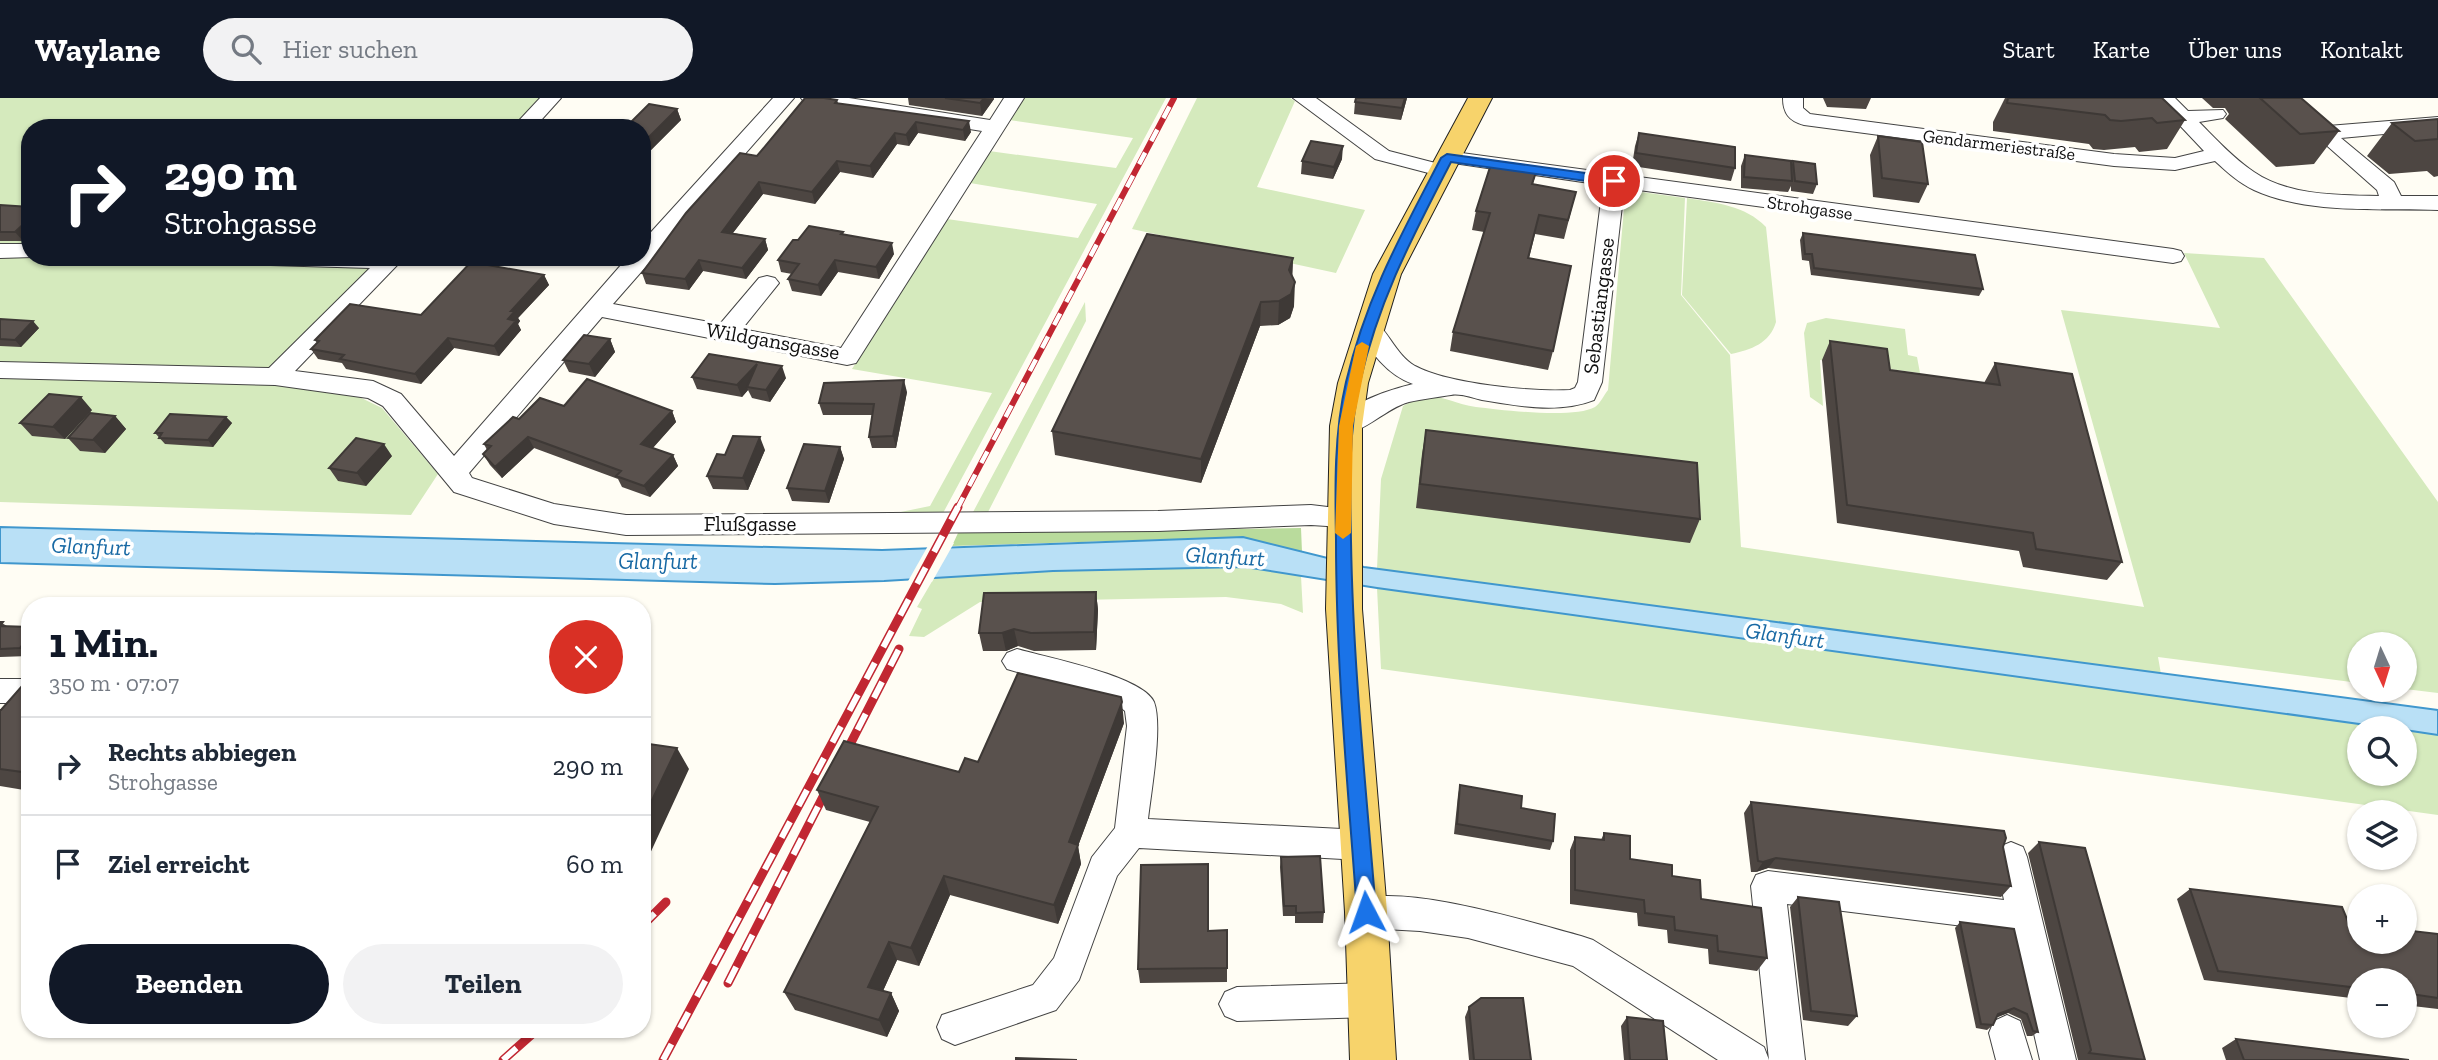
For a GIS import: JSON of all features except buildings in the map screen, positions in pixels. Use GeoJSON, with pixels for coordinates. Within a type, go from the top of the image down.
{"type":"FeatureCollection","features":[{"type":"Feature","properties":{"kind":"main road"},"geometry":{"type":"LineString","coordinates":[[1373,1060],[1366,912],[1344,609],[1346,426],[1353,383],[1387,274],[1480,98]]}},
{"type":"Feature","properties":{"kind":"street"},"geometry":{"type":"LineString","coordinates":[[531,119],[551,98]]}},
{"type":"Feature","properties":{"kind":"street"},"geometry":{"type":"LineString","coordinates":[[651,247],[784,98]]}},
{"type":"Feature","properties":{"kind":"street"},"geometry":{"type":"LineString","coordinates":[[811,98],[996,127]]}},
{"type":"Feature","properties":{"kind":"street","name":"Wildgansgasse"},"geometry":{"type":"LineString","coordinates":[[595,308],[847,357],[1014,98]]}},
{"type":"Feature","properties":{"kind":"street","name":"Strohgasse"},"geometry":{"type":"LineString","coordinates":[[1303,98],[1382,155],[1614,181],[2173,256]]}},
{"type":"Feature","properties":{"kind":"street","name":"Gendarmeriestraße"},"geometry":{"type":"LineString","coordinates":[[1793,98],[1793,110],[1804,119],[2101,158],[2175,164],[2221,153]]}},
{"type":"Feature","properties":{"kind":"street"},"geometry":{"type":"LineString","coordinates":[[2164,98],[2246,177],[2277,192],[2310,197],[2389,194],[2438,183]]}},
{"type":"Feature","properties":{"kind":"street"},"geometry":{"type":"LineString","coordinates":[[2283,98],[2389,194],[2438,203]]}},
{"type":"Feature","properties":{"kind":"street"},"geometry":{"type":"LineString","coordinates":[[2183,117],[2216,114]]}},
{"type":"Feature","properties":{"kind":"street"},"geometry":{"type":"LineString","coordinates":[[2324,133],[2438,123]]}},
{"type":"Feature","properties":{"kind":"street","name":"Sebastiangasse"},"geometry":{"type":"LineString","coordinates":[[1368,328],[1394,364],[1412,375],[1465,388],[1551,399],[1571,399],[1585,394],[1590,382],[1614,181]]}},
{"type":"Feature","properties":{"kind":"street"},"geometry":{"type":"LineString","coordinates":[[0,251],[21,251]]}},
{"type":"Feature","properties":{"kind":"street"},"geometry":{"type":"LineString","coordinates":[[275,377],[385,266]]}},
{"type":"Feature","properties":{"kind":"street"},"geometry":{"type":"LineString","coordinates":[[454,473],[634,266]]}},
{"type":"Feature","properties":{"kind":"street"},"geometry":{"type":"LineString","coordinates":[[726,333],[767,283]]}},
{"type":"Feature","properties":{"kind":"street","name":"Flußgasse"},"geometry":{"type":"LineString","coordinates":[[0,370],[275,377],[373,390],[392,400],[463,485],[554,514],[626,525],[1146,522],[1311,515],[1343,525]]}},
{"type":"Feature","properties":{"kind":"street","name":"Sebastiangasse"},"geometry":{"type":"LineString","coordinates":[[1346,426],[1385,399],[1411,392],[1465,388]]}},
{"type":"Feature","properties":{"kind":"street"},"geometry":{"type":"LineString","coordinates":[[955,1027],[1044,998],[1067,968],[1104,868],[1131,833],[1142,726],[1140,705],[1122,691],[1017,661]]}},
{"type":"Feature","properties":{"kind":"street"},"geometry":{"type":"LineString","coordinates":[[0,691],[21,691]]}},
{"type":"Feature","properties":{"kind":"street"},"geometry":{"type":"LineString","coordinates":[[1131,833],[1361,845]]}},
{"type":"Feature","properties":{"kind":"street"},"geometry":{"type":"LineString","coordinates":[[2011,857],[2058,1060]]}},
{"type":"Feature","properties":{"kind":"street"},"geometry":{"type":"LineString","coordinates":[[1787,1060],[1768,886],[2023,918]]}},
{"type":"Feature","properties":{"kind":"street"},"geometry":{"type":"LineString","coordinates":[[1366,912],[1420,915],[1468,922],[1581,952],[1751,1060]]}},
{"type":"Feature","properties":{"kind":"street"},"geometry":{"type":"LineString","coordinates":[[1237,1004],[1371,1000]]}},
{"type":"Feature","properties":{"kind":"green space"},"geometry":{"type":"Polygon","coordinates":[[[0,98],[542,98],[521,119],[21,119],[21,266],[375,266],[259,383],[349,392],[382,408],[438,474],[411,515],[0,502],[0,98]]]}},
{"type":"Feature","properties":{"kind":"green space"},"geometry":{"type":"Polygon","coordinates":[[[1022,98],[1166,98],[942,515],[891,514],[930,506],[992,393],[852,369],[947,219],[1078,238],[1097,204],[970,183],[989,151],[1116,168],[1133,138],[1009,120],[1022,98]]]}},
{"type":"Feature","properties":{"kind":"green space"},"geometry":{"type":"Polygon","coordinates":[[[1197,98],[1290,98],[1295,101],[1257,187],[1365,210],[1336,273],[1132,229],[1197,98]]]}},
{"type":"Feature","properties":{"kind":"green space"},"geometry":{"type":"Polygon","coordinates":[[[1641,192],[1685,198],[1681,295],[1730,355],[1741,547],[2144,607],[2061,310],[2220,328],[2184,253],[2264,258],[2438,502],[2438,693],[2417,690],[2417,632],[2347,632],[2347,681],[2158,657],[2161,674],[1377,569],[1381,479],[1403,406],[1414,400],[1432,397],[1476,407],[1519,411],[1585,411],[1595,407],[1608,390],[1625,197],[1641,192]]]}},
{"type":"Feature","properties":{"kind":"green space"},"geometry":{"type":"Polygon","coordinates":[[[1687,198],[1739,209],[1766,227],[1776,322],[1769,335],[1752,348],[1731,354],[1682,295],[1687,198]]]}},
{"type":"Feature","properties":{"kind":"green space"},"geometry":{"type":"Polygon","coordinates":[[[1085,302],[1086,321],[987,514],[972,514],[1085,302]]]}},
{"type":"Feature","properties":{"kind":"green space"},"geometry":{"type":"Polygon","coordinates":[[[1826,318],[1905,329],[1908,355],[1917,357],[1920,373],[1820,360],[1823,406],[1810,397],[1804,333],[1807,323],[1826,318]]]}},
{"type":"Feature","properties":{"kind":"green space"},"geometry":{"type":"Polygon","coordinates":[[[1301,528],[1302,552],[1243,537],[952,546],[958,533],[1301,528]]]}},
{"type":"Feature","properties":{"kind":"green space"},"geometry":{"type":"Polygon","coordinates":[[[1245,567],[1301,576],[1303,613],[1281,604],[1226,597],[980,602],[924,637],[909,636],[922,609],[917,607],[934,578],[1053,571],[1245,567]]]}},
{"type":"Feature","properties":{"kind":"green space"},"geometry":{"type":"Polygon","coordinates":[[[1377,588],[2347,722],[2347,786],[2417,786],[2417,732],[2438,735],[2438,815],[2417,812],[2417,800],[2347,800],[2347,802],[1381,669],[1377,588]]]}},
{"type":"Feature","properties":{"kind":"water","name":"Glanfurt"},"geometry":{"type":"Polygon","coordinates":[[[0,527],[882,550],[1243,537],[1364,567],[2347,698],[2347,702],[2378,702],[2438,710],[2438,735],[2417,732],[2417,716],[2347,716],[2347,722],[1377,588],[1245,567],[1053,571],[775,584],[0,563],[0,527]]]}},
{"type":"Feature","properties":{"kind":"pier"},"geometry":{"type":"Polygon","coordinates":[[[954,543],[932,582],[907,583],[929,544],[954,543]]]}},
{"type":"Feature","properties":{"kind":"railway"},"geometry":{"type":"LineString","coordinates":[[957,509],[1174,98]]}},
{"type":"Feature","properties":{"kind":"railway"},"geometry":{"type":"LineString","coordinates":[[663,1060],[958,507]]}},
{"type":"Feature","properties":{"kind":"railway"},"geometry":{"type":"LineString","coordinates":[[841,762],[899,649]]}},
{"type":"Feature","properties":{"kind":"railway"},"geometry":{"type":"LineString","coordinates":[[728,983],[830,783]]}},
{"type":"Feature","properties":{"kind":"railway"},"geometry":{"type":"LineString","coordinates":[[651,917],[666,902]]}},
{"type":"Feature","properties":{"kind":"railway"},"geometry":{"type":"LineString","coordinates":[[503,1060],[528,1038]]}},
{"type":"Feature","properties":{"kind":"slow traffic"},"geometry":{"type":"LineString","coordinates":[[1343,533],[1346,426],[1362,346]]}},
{"type":"Feature","properties":{"kind":"route"},"geometry":{"type":"LineString","coordinates":[[1366,912],[1344,609],[1343,517],[1346,426],[1353,383],[1375,304],[1387,274],[1447,158],[1614,181]]}}]}
